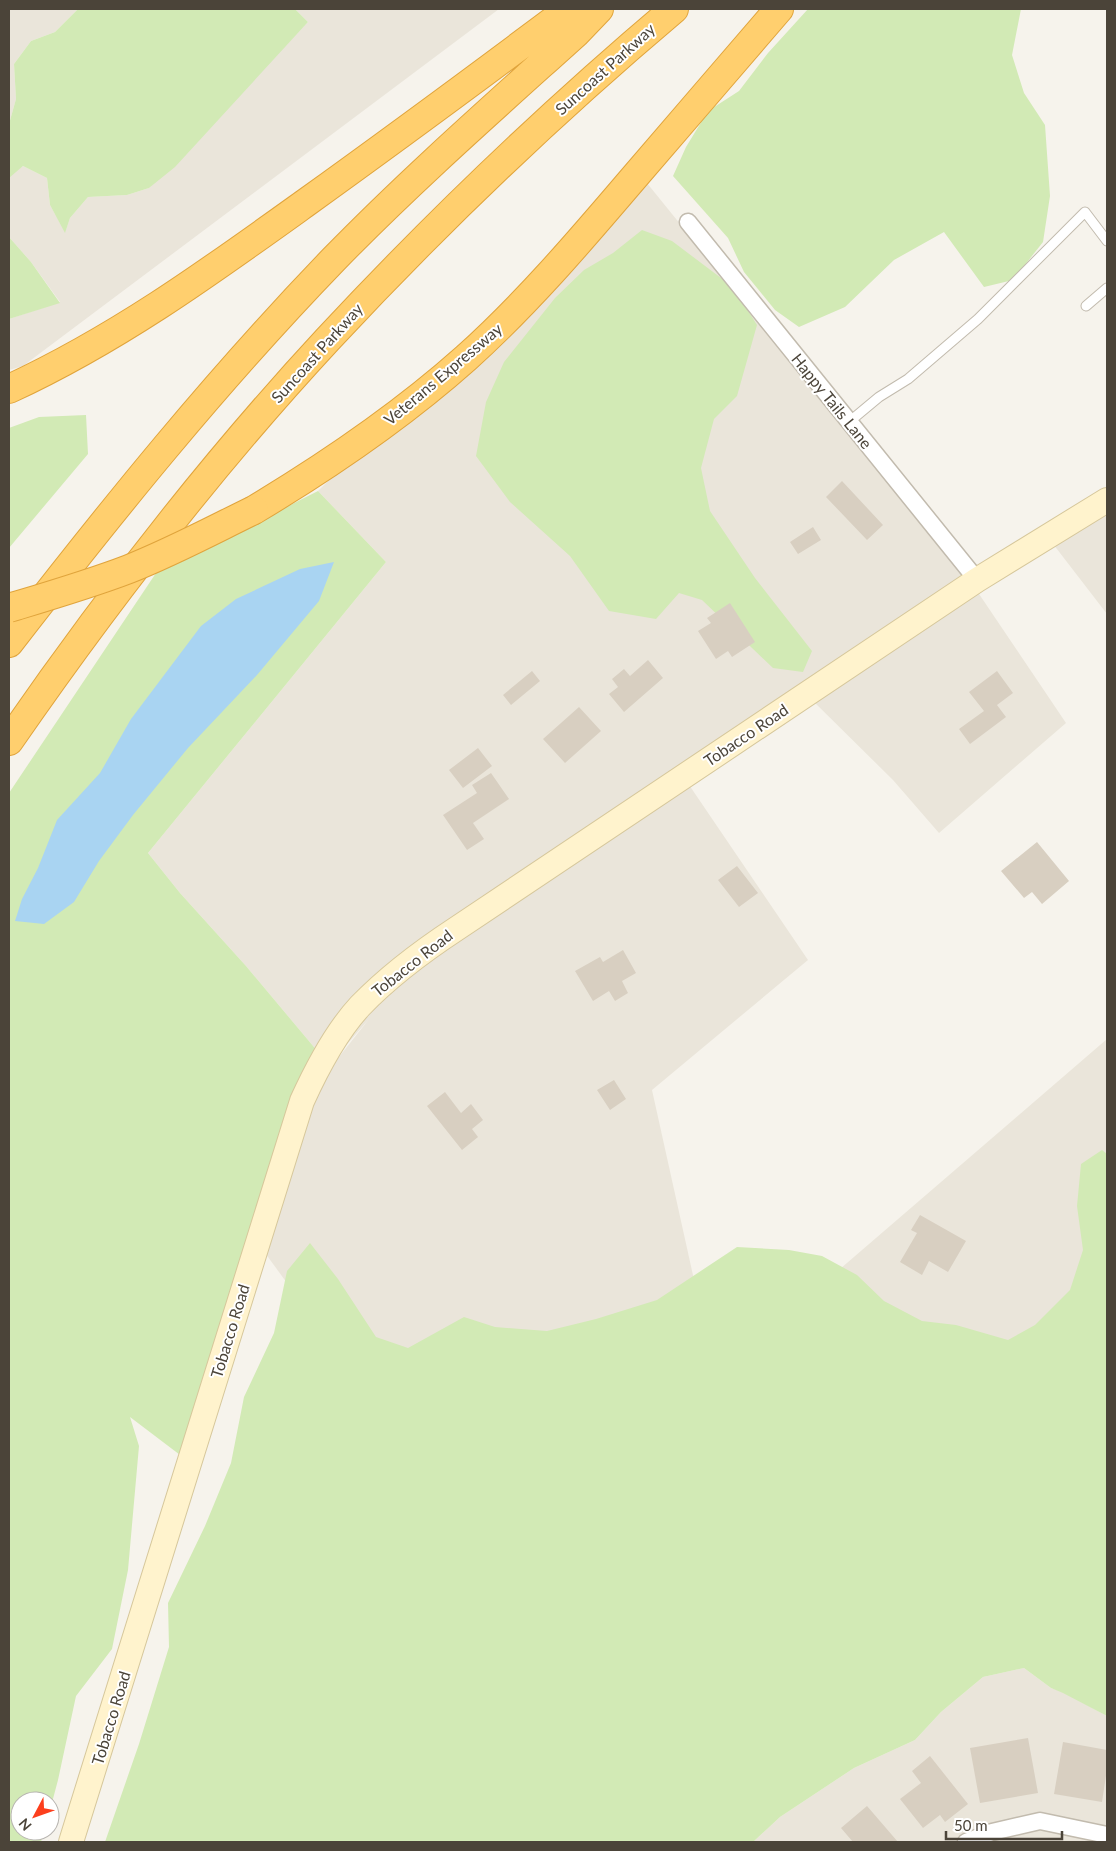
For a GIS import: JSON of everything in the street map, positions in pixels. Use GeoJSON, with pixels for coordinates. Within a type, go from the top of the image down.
{"type":"FeatureCollection","features":[{"type":"Feature","properties":{"kind":"highway"},"geometry":{"type":"LineString","coordinates":[[9,389],[92,346],[197,281],[569,9]]}},
{"type":"Feature","properties":{"kind":"highway"},"geometry":{"type":"LineString","coordinates":[[9,643],[207,397],[334,259],[391,203],[576,33],[599,9]]}},
{"type":"Feature","properties":{"kind":"highway","name":"Suncoast Parkway"},"geometry":{"type":"LineString","coordinates":[[9,741],[68,655],[187,502],[327,340],[485,179],[573,97],[674,9]]}},
{"type":"Feature","properties":{"kind":"highway","name":"Veterans Expressway"},"geometry":{"type":"LineString","coordinates":[[9,608],[130,569],[254,510],[355,446],[414,402],[496,330],[526,300],[579,242],[779,9]]}},
{"type":"Feature","properties":{"kind":"street","name":"Happy Tails Lane"},"geometry":{"type":"LineString","coordinates":[[688,222],[977,580]]}},
{"type":"Feature","properties":{"kind":"street","name":"Tobacco Road"},"geometry":{"type":"LineString","coordinates":[[72,1842],[302,1101],[312,1078],[358,1008],[384,982],[415,957],[977,580],[1107,500]]}},
{"type":"Feature","properties":{"kind":"street"},"geometry":{"type":"LineString","coordinates":[[966,1842],[992,1832],[1040,1821],[1107,1835]]}},
{"type":"Feature","properties":{"kind":"lane"},"geometry":{"type":"LineString","coordinates":[[849,422],[879,397],[908,379],[978,319],[1085,212],[1107,241]]}},
{"type":"Feature","properties":{"kind":"lane"},"geometry":{"type":"LineString","coordinates":[[1086,306],[1107,288]]}},
{"type":"Feature","properties":{"kind":"shaded area"},"geometry":{"type":"Polygon","coordinates":[[[9,9],[78,9],[55,32],[31,41],[14,64],[16,99],[9,124],[9,9]]]}},
{"type":"Feature","properties":{"kind":"shaded area"},"geometry":{"type":"Polygon","coordinates":[[[295,9],[499,9],[23,366],[9,370],[9,319],[60,302],[31,262],[9,237],[9,176],[23,166],[47,178],[50,205],[65,232],[70,218],[88,197],[127,195],[149,188],[308,22],[295,9]]]}},
{"type":"Feature","properties":{"kind":"shaded area"},"geometry":{"type":"Polygon","coordinates":[[[638,172],[975,588],[1066,723],[939,833],[893,780],[808,696],[683,776],[808,960],[652,1090],[708,1343],[459,1365],[335,1349],[260,1246],[324,1076],[369,1019],[329,1065],[246,966],[180,893],[148,853],[386,562],[318,491],[638,172]]]}},
{"type":"Feature","properties":{"kind":"shaded area"},"geometry":{"type":"Polygon","coordinates":[[[1107,502],[1107,614],[1050,540],[1107,502]]]}},
{"type":"Feature","properties":{"kind":"shaded area"},"geometry":{"type":"Polygon","coordinates":[[[1107,1039],[1107,1583],[804,1300],[1107,1039]]]}},
{"type":"Feature","properties":{"kind":"shaded area"},"geometry":{"type":"Polygon","coordinates":[[[1024,1668],[1051,1688],[1063,1692],[1107,1716],[1107,1842],[753,1842],[780,1817],[854,1768],[915,1740],[941,1712],[983,1677],[1024,1668]]]}},
{"type":"Feature","properties":{"kind":"green space"},"geometry":{"type":"Polygon","coordinates":[[[78,9],[295,9],[308,22],[175,167],[149,188],[127,195],[88,197],[70,218],[65,233],[50,205],[47,178],[23,166],[9,178],[9,124],[16,99],[14,64],[31,41],[55,32],[78,9]]]}},
{"type":"Feature","properties":{"kind":"green space"},"geometry":{"type":"Polygon","coordinates":[[[808,9],[1021,9],[1012,55],[1024,93],[1045,125],[1050,196],[1043,242],[1013,280],[984,287],[944,232],[894,260],[845,307],[799,327],[775,310],[744,272],[728,238],[673,176],[686,147],[708,111],[739,91],[768,53],[808,9]]]}},
{"type":"Feature","properties":{"kind":"green space"},"geometry":{"type":"Polygon","coordinates":[[[642,230],[672,241],[733,287],[757,325],[737,396],[714,419],[701,468],[710,511],[755,578],[812,651],[803,672],[773,668],[702,600],[679,593],[656,619],[609,611],[570,556],[510,502],[476,456],[486,402],[504,362],[555,298],[584,270],[613,253],[642,230]]]}},
{"type":"Feature","properties":{"kind":"green space"},"geometry":{"type":"Polygon","coordinates":[[[9,237],[31,262],[60,303],[9,319],[9,237]]]}},
{"type":"Feature","properties":{"kind":"green space"},"geometry":{"type":"Polygon","coordinates":[[[86,415],[88,454],[9,548],[9,428],[39,417],[86,415]]]}},
{"type":"Feature","properties":{"kind":"green space"},"geometry":{"type":"Polygon","coordinates":[[[318,491],[386,562],[148,853],[180,893],[246,966],[329,1065],[300,1120],[188,1461],[130,1417],[139,1446],[128,1570],[112,1649],[76,1696],[55,1791],[10,1791],[10,1841],[41,1842],[9,1842],[9,793],[156,573],[318,491]]]}},
{"type":"Feature","properties":{"kind":"green space"},"geometry":{"type":"Polygon","coordinates":[[[1102,1150],[1107,1154],[1107,1716],[1051,1688],[1024,1668],[983,1677],[941,1712],[915,1740],[854,1768],[780,1817],[753,1842],[105,1842],[139,1744],[169,1647],[168,1603],[205,1526],[231,1463],[244,1397],[274,1333],[287,1271],[310,1243],[338,1279],[376,1337],[408,1348],[464,1317],[495,1327],[547,1331],[596,1319],[657,1300],[737,1247],[789,1250],[822,1256],[857,1275],[884,1301],[922,1321],[956,1325],[1008,1340],[1035,1325],[1070,1290],[1083,1250],[1077,1206],[1081,1164],[1102,1150]]]}},
{"type":"Feature","properties":{"kind":"water"},"geometry":{"type":"Polygon","coordinates":[[[334,562],[319,601],[257,675],[188,748],[133,815],[99,861],[74,902],[44,924],[15,921],[22,899],[38,868],[57,820],[100,773],[131,719],[201,626],[236,599],[300,569],[334,562]]]}},
{"type":"Feature","properties":{"kind":"building"},"geometry":{"type":"Polygon","coordinates":[[[842,481],[883,525],[867,540],[826,497],[842,481]]]}},
{"type":"Feature","properties":{"kind":"building"},"geometry":{"type":"Polygon","coordinates":[[[813,527],[821,540],[798,554],[790,542],[813,527]]]}},
{"type":"Feature","properties":{"kind":"building"},"geometry":{"type":"Polygon","coordinates":[[[730,603],[755,642],[732,657],[728,651],[716,659],[698,631],[711,623],[707,618],[730,603]]]}},
{"type":"Feature","properties":{"kind":"building"},"geometry":{"type":"Polygon","coordinates":[[[648,660],[663,678],[624,712],[609,694],[618,687],[612,679],[624,669],[630,676],[648,660]]]}},
{"type":"Feature","properties":{"kind":"building"},"geometry":{"type":"Polygon","coordinates":[[[532,671],[540,681],[511,705],[503,695],[532,671]]]}},
{"type":"Feature","properties":{"kind":"building"},"geometry":{"type":"Polygon","coordinates":[[[997,671],[1013,693],[997,705],[1006,717],[970,744],[959,729],[984,711],[969,692],[997,671]]]}},
{"type":"Feature","properties":{"kind":"building"},"geometry":{"type":"Polygon","coordinates":[[[579,707],[601,731],[565,763],[543,739],[579,707]]]}},
{"type":"Feature","properties":{"kind":"building"},"geometry":{"type":"Polygon","coordinates":[[[478,748],[492,766],[463,788],[449,770],[478,748]]]}},
{"type":"Feature","properties":{"kind":"building"},"geometry":{"type":"Polygon","coordinates":[[[491,773],[509,799],[473,823],[484,839],[467,850],[443,815],[477,793],[472,785],[491,773]]]}},
{"type":"Feature","properties":{"kind":"building"},"geometry":{"type":"Polygon","coordinates":[[[1037,842],[1069,881],[1042,904],[1032,892],[1024,898],[1001,871],[1037,842]]]}},
{"type":"Feature","properties":{"kind":"building"},"geometry":{"type":"Polygon","coordinates":[[[737,866],[758,893],[739,907],[718,880],[737,866]]]}},
{"type":"Feature","properties":{"kind":"building"},"geometry":{"type":"Polygon","coordinates":[[[623,950],[636,973],[622,981],[628,993],[615,1001],[609,991],[593,1001],[575,971],[600,957],[603,962],[623,950]]]}},
{"type":"Feature","properties":{"kind":"building"},"geometry":{"type":"Polygon","coordinates":[[[614,1080],[626,1099],[610,1110],[597,1090],[614,1080]]]}},
{"type":"Feature","properties":{"kind":"building"},"geometry":{"type":"Polygon","coordinates":[[[445,1092],[461,1113],[471,1104],[483,1120],[472,1129],[478,1137],[462,1150],[427,1106],[445,1092]]]}},
{"type":"Feature","properties":{"kind":"building"},"geometry":{"type":"Polygon","coordinates":[[[920,1215],[966,1241],[948,1272],[929,1261],[922,1275],[900,1262],[917,1233],[911,1230],[920,1215]]]}},
{"type":"Feature","properties":{"kind":"building"},"geometry":{"type":"Polygon","coordinates":[[[1028,1738],[1038,1793],[980,1803],[970,1748],[1028,1738]]]}},
{"type":"Feature","properties":{"kind":"building"},"geometry":{"type":"Polygon","coordinates":[[[1063,1742],[1107,1750],[1107,1769],[1102,1802],[1054,1794],[1063,1742]]]}},
{"type":"Feature","properties":{"kind":"building"},"geometry":{"type":"Polygon","coordinates":[[[930,1756],[968,1804],[945,1822],[940,1815],[923,1828],[900,1799],[921,1783],[912,1771],[930,1756]]]}},
{"type":"Feature","properties":{"kind":"building"},"geometry":{"type":"Polygon","coordinates":[[[867,1806],[898,1842],[853,1842],[841,1828],[867,1806]]]}}]}
